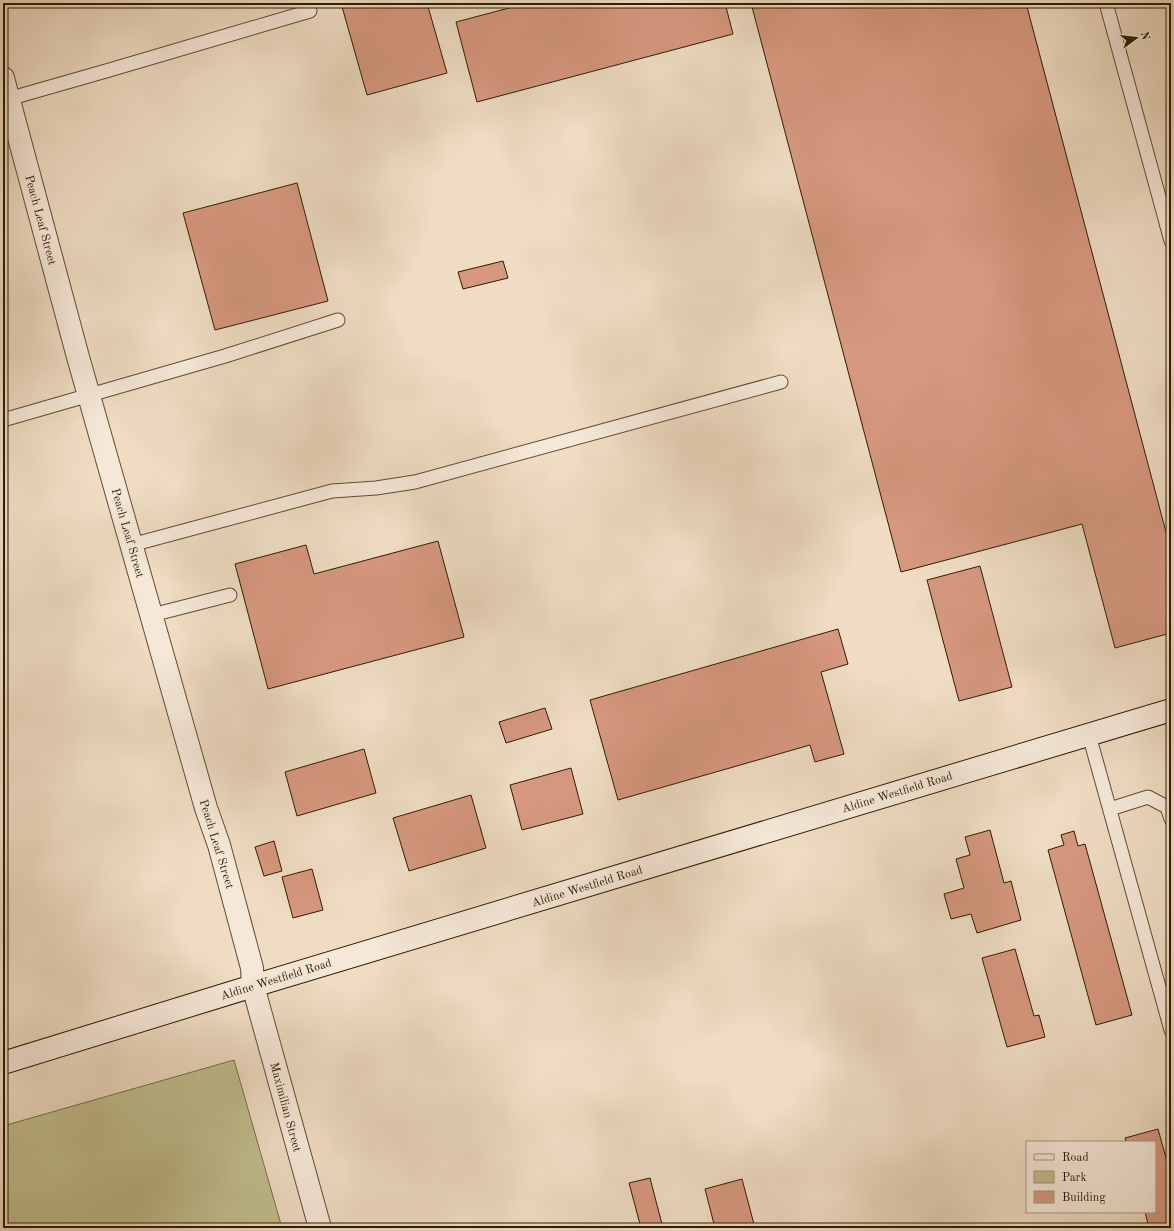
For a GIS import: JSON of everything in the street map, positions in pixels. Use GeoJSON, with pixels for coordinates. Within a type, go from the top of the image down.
{"type":"FeatureCollection","features":[{"type":"Feature","properties":{"kind":"main road","name":"Peach Leaf Street"},"geometry":{"type":"LineString","coordinates":[[5,88],[89,395],[206,808],[219,845],[252,968],[253,986]]}},
{"type":"Feature","properties":{"kind":"main road","name":"Aldine Westfield Road"},"geometry":{"type":"LineString","coordinates":[[3,1063],[253,986],[1171,710]]}},
{"type":"Feature","properties":{"kind":"main road","name":"Maximilian Street"},"geometry":{"type":"LineString","coordinates":[[253,986],[320,1228]]}},
{"type":"Feature","properties":{"kind":"lane"},"geometry":{"type":"LineString","coordinates":[[1106,3],[1169,226],[1171,241]]}},
{"type":"Feature","properties":{"kind":"lane"},"geometry":{"type":"LineString","coordinates":[[5,88],[106,72],[310,11]]}},
{"type":"Feature","properties":{"kind":"lane"},"geometry":{"type":"LineString","coordinates":[[3,420],[225,356],[338,320]]}},
{"type":"Feature","properties":{"kind":"lane"},"geometry":{"type":"LineString","coordinates":[[132,545],[332,491],[376,488],[415,482],[781,382]]}},
{"type":"Feature","properties":{"kind":"lane"},"geometry":{"type":"LineString","coordinates":[[152,615],[230,594]]}},
{"type":"Feature","properties":{"kind":"lane"},"geometry":{"type":"LineString","coordinates":[[1090,735],[1171,1030]]}},
{"type":"Feature","properties":{"kind":"lane"},"geometry":{"type":"LineString","coordinates":[[1110,809],[1148,797],[1167,807],[1171,819]]}},
{"type":"Feature","properties":{"kind":"green space"},"geometry":{"type":"Polygon","coordinates":[[[234,1060],[282,1228],[3,1228],[3,1126],[234,1060]]]}},
{"type":"Feature","properties":{"kind":"building"},"geometry":{"type":"Polygon","coordinates":[[[341,3],[427,3],[447,73],[367,95],[341,3]]]}},
{"type":"Feature","properties":{"kind":"building"},"geometry":{"type":"Polygon","coordinates":[[[528,3],[725,3],[733,34],[477,102],[456,22],[528,3]]]}},
{"type":"Feature","properties":{"kind":"building"},"geometry":{"type":"Polygon","coordinates":[[[751,3],[1026,3],[1171,551],[1171,633],[1115,648],[1082,524],[901,572],[751,3]]]}},
{"type":"Feature","properties":{"kind":"building"},"geometry":{"type":"Polygon","coordinates":[[[297,183],[328,301],[215,330],[183,213],[297,183]]]}},
{"type":"Feature","properties":{"kind":"building"},"geometry":{"type":"Polygon","coordinates":[[[503,261],[508,278],[463,289],[458,272],[503,261]]]}},
{"type":"Feature","properties":{"kind":"building"},"geometry":{"type":"Polygon","coordinates":[[[438,541],[464,637],[268,689],[235,564],[306,545],[314,574],[438,541]]]}},
{"type":"Feature","properties":{"kind":"building"},"geometry":{"type":"Polygon","coordinates":[[[980,566],[1012,687],[959,701],[927,580],[980,566]]]}},
{"type":"Feature","properties":{"kind":"building"},"geometry":{"type":"Polygon","coordinates":[[[838,629],[848,664],[821,672],[844,754],[815,762],[810,745],[618,800],[590,700],[838,629]]]}},
{"type":"Feature","properties":{"kind":"building"},"geometry":{"type":"Polygon","coordinates":[[[545,708],[552,729],[506,743],[499,722],[545,708]]]}},
{"type":"Feature","properties":{"kind":"building"},"geometry":{"type":"Polygon","coordinates":[[[364,749],[376,793],[297,816],[285,772],[364,749]]]}},
{"type":"Feature","properties":{"kind":"building"},"geometry":{"type":"Polygon","coordinates":[[[571,768],[583,814],[522,830],[510,785],[571,768]]]}},
{"type":"Feature","properties":{"kind":"building"},"geometry":{"type":"Polygon","coordinates":[[[471,795],[486,848],[409,871],[393,818],[471,795]]]}},
{"type":"Feature","properties":{"kind":"building"},"geometry":{"type":"Polygon","coordinates":[[[990,830],[1004,883],[1011,881],[1021,920],[977,933],[971,914],[951,919],[944,894],[964,888],[956,859],[970,855],[965,837],[990,830]]]}},
{"type":"Feature","properties":{"kind":"building"},"geometry":{"type":"Polygon","coordinates":[[[1074,831],[1078,846],[1085,844],[1132,1015],[1096,1025],[1048,850],[1064,845],[1061,835],[1074,831]]]}},
{"type":"Feature","properties":{"kind":"building"},"geometry":{"type":"Polygon","coordinates":[[[274,841],[282,871],[264,876],[255,847],[274,841]]]}},
{"type":"Feature","properties":{"kind":"building"},"geometry":{"type":"Polygon","coordinates":[[[312,869],[323,910],[293,918],[282,877],[312,869]]]}},
{"type":"Feature","properties":{"kind":"building"},"geometry":{"type":"Polygon","coordinates":[[[1015,949],[1034,1016],[1039,1015],[1045,1037],[1007,1047],[982,958],[1015,949]]]}},
{"type":"Feature","properties":{"kind":"building"},"geometry":{"type":"Polygon","coordinates":[[[1158,1129],[1171,1176],[1171,1228],[1149,1228],[1145,1213],[1156,1213],[1156,1141],[1126,1141],[1125,1138],[1158,1129]]]}},
{"type":"Feature","properties":{"kind":"building"},"geometry":{"type":"Polygon","coordinates":[[[650,1178],[663,1228],[641,1228],[629,1183],[650,1178]]]}},
{"type":"Feature","properties":{"kind":"building"},"geometry":{"type":"Polygon","coordinates":[[[742,1179],[755,1228],[715,1228],[705,1189],[742,1179]]]}}]}
